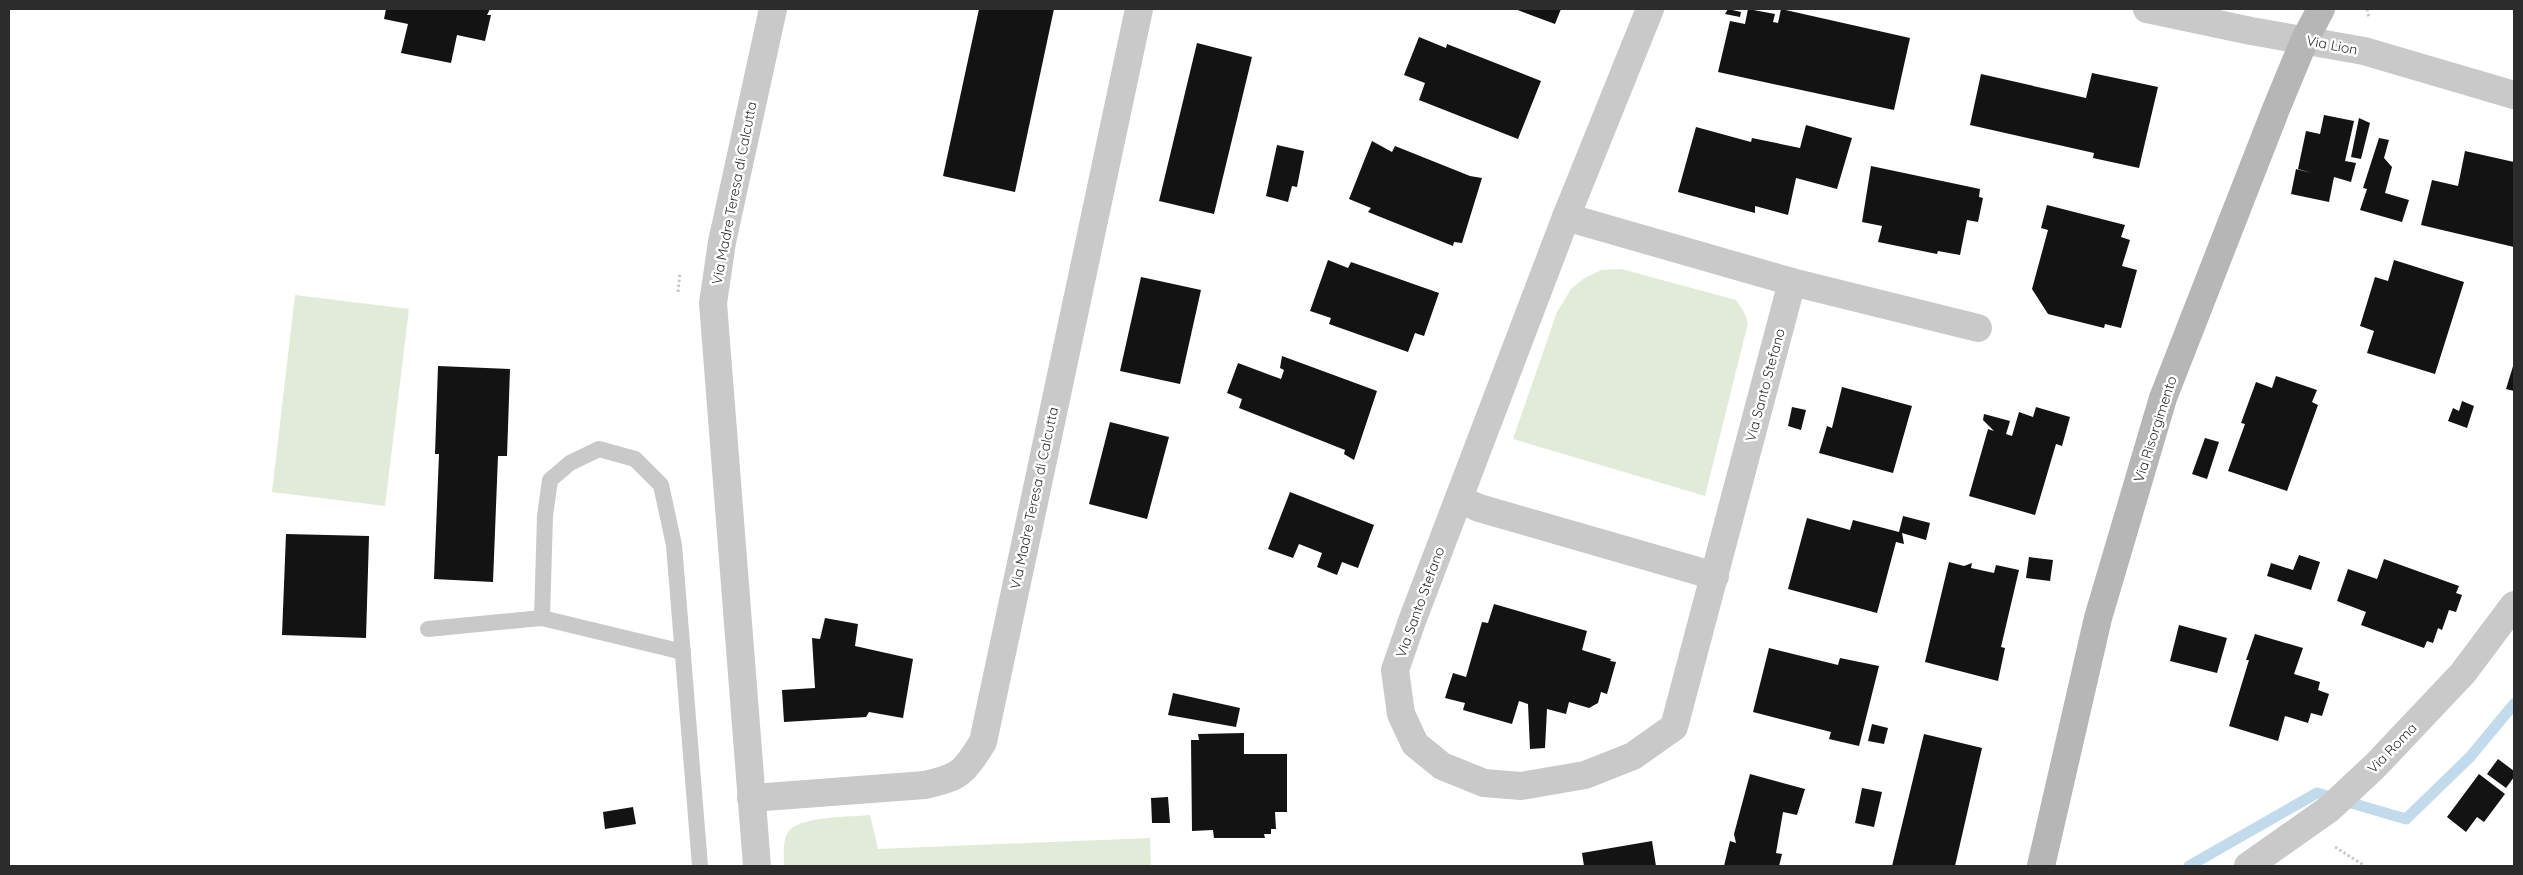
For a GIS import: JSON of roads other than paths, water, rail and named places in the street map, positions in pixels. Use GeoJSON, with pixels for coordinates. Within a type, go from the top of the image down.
{"type":"FeatureCollection","features":[{"type":"Feature","properties":{"kind":"main road","name":"Via Risorgimento"},"geometry":{"type":"LineString","coordinates":[[2041,866],[2098,618],[2163,398],[2204,289],[2305,39],[2321,9]]}},
{"type":"Feature","properties":{"kind":"street","name":"Via Madre Teresa di Calcutta"},"geometry":{"type":"LineString","coordinates":[[757,866],[713,303],[722,242],[772,9]]}},
{"type":"Feature","properties":{"kind":"street","name":"Via Madre Teresa di Calcutta"},"geometry":{"type":"LineString","coordinates":[[751,798],[925,784],[949,780],[966,769],[983,742],[1139,9]]}},
{"type":"Feature","properties":{"kind":"street","name":"Via Santo Stefano"},"geometry":{"type":"LineString","coordinates":[[1650,9],[1566,217],[1395,670],[1402,714],[1414,744],[1442,766],[1484,784],[1521,786],[1585,775],[1633,756],[1674,727],[1792,282]]}},
{"type":"Feature","properties":{"kind":"street","name":"Via Lion"},"geometry":{"type":"LineString","coordinates":[[2147,9],[2251,31],[2305,39],[2364,51],[2514,95]]}},
{"type":"Feature","properties":{"kind":"street"},"geometry":{"type":"LineString","coordinates":[[1566,217],[1792,282],[1978,328]]}},
{"type":"Feature","properties":{"kind":"street"},"geometry":{"type":"LineString","coordinates":[[1459,499],[1480,508],[1715,576]]}},
{"type":"Feature","properties":{"kind":"street","name":"Via Roma"},"geometry":{"type":"LineString","coordinates":[[2248,866],[2329,809],[2376,765],[2463,673],[2514,605]]}},
{"type":"Feature","properties":{"kind":"lane"},"geometry":{"type":"LineString","coordinates":[[542,618],[545,516],[550,480],[570,463],[599,449],[635,459],[661,485],[674,545],[700,866]]}},
{"type":"Feature","properties":{"kind":"lane"},"geometry":{"type":"LineString","coordinates":[[428,629],[542,618],[683,652]]}},
{"type":"Feature","properties":{"kind":"waterway"},"geometry":{"type":"LineString","coordinates":[[2189,866],[2317,793],[2406,819],[2470,757],[2514,704]]}}]}
